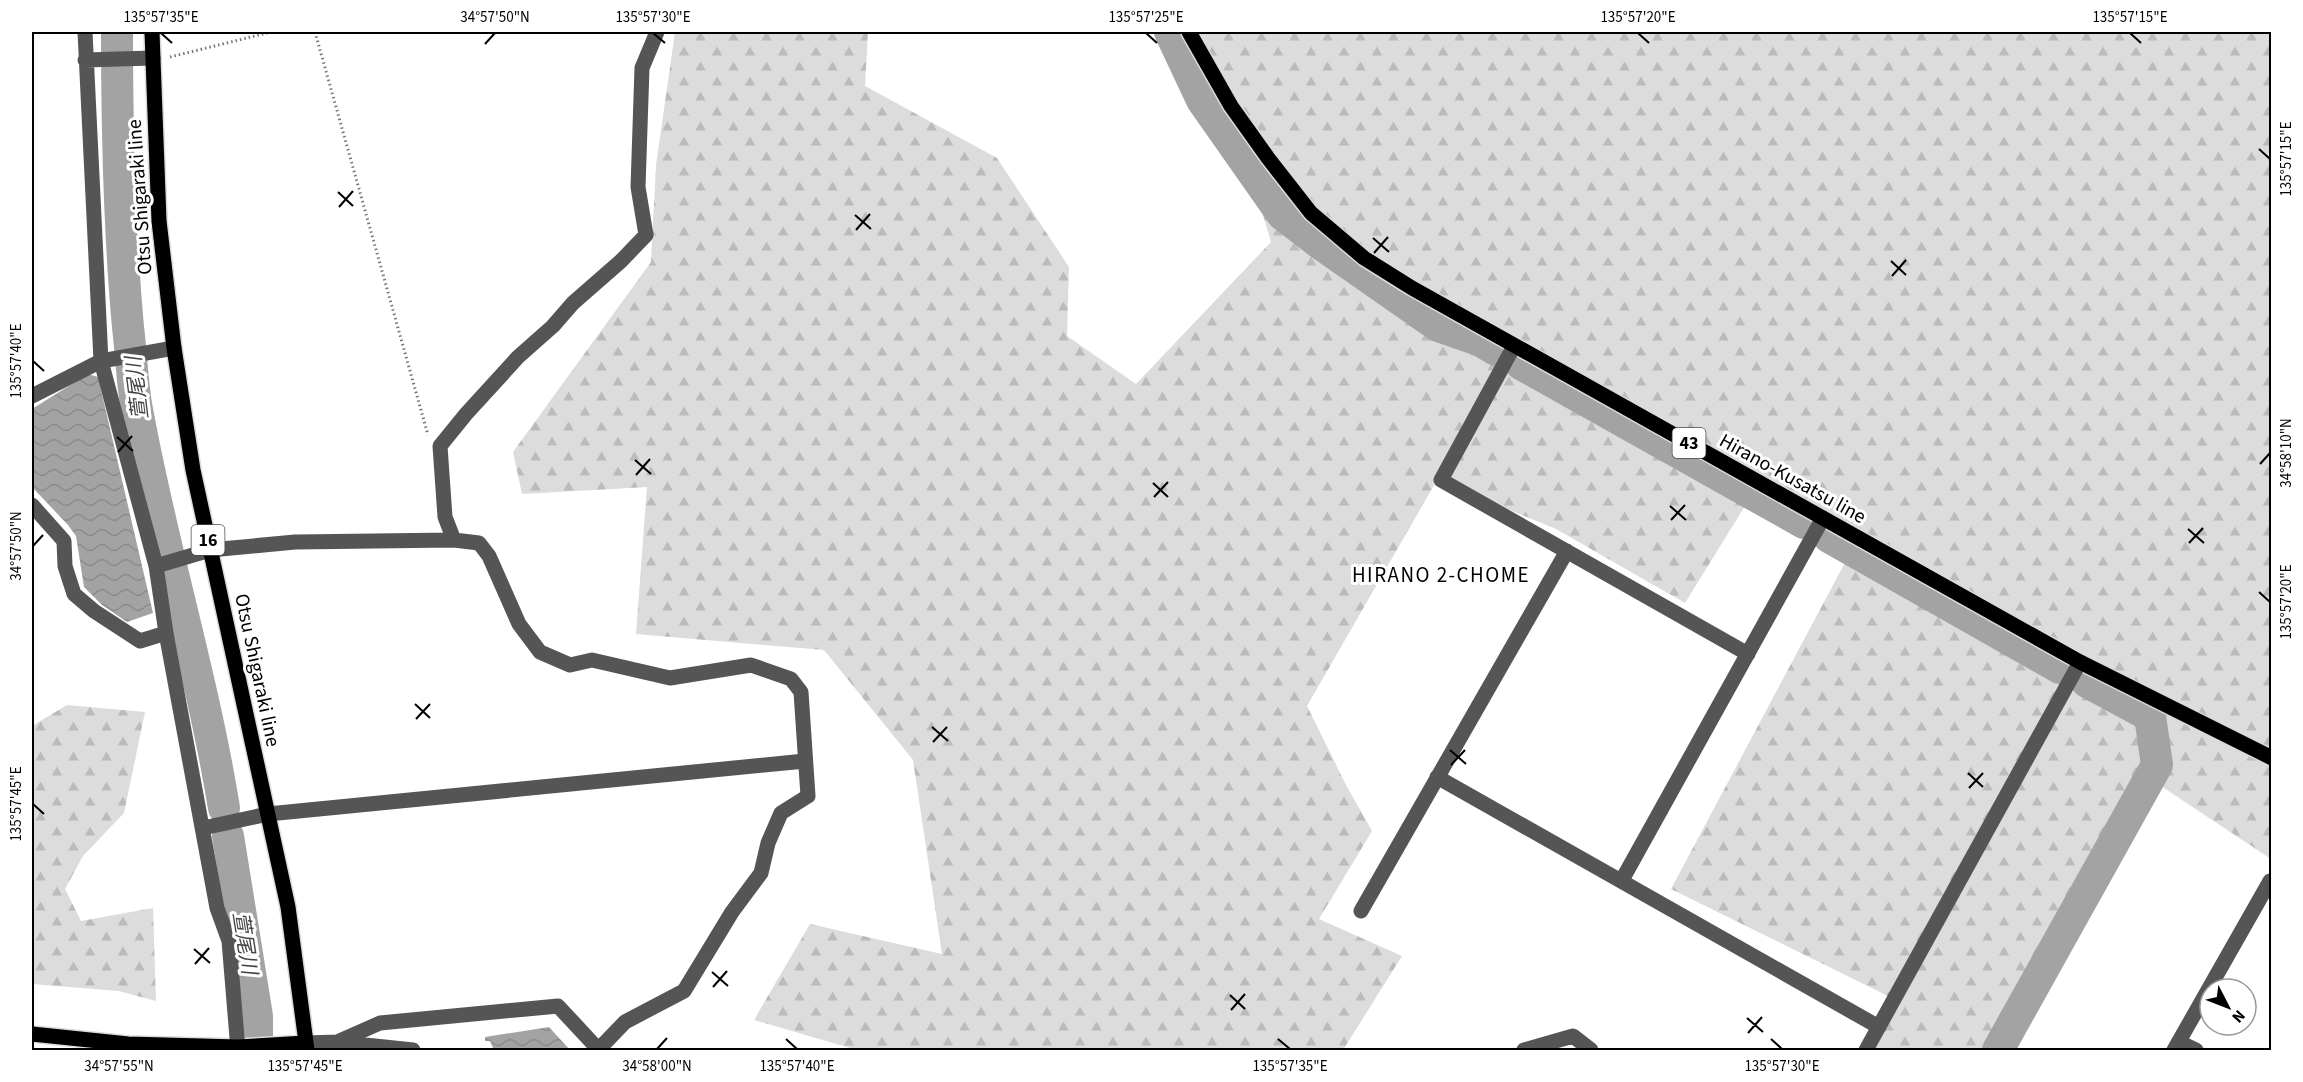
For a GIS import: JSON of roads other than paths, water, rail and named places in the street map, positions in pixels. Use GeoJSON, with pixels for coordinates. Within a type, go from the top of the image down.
{"type":"FeatureCollection","features":[{"type":"Feature","properties":{"kind":"main road","name":"Otsu Shigaraki line"},"geometry":{"type":"LineString","coordinates":[[152,32],[147,58],[159,222],[174,348],[193,470],[261,816],[288,907],[307,1047]]}},
{"type":"Feature","properties":{"kind":"main road","name":"Hirano-Kusatsu line"},"geometry":{"type":"LineString","coordinates":[[1189,32],[1231,106],[1268,158],[1311,213],[1364,258],[1412,288],[2080,662],[2271,758]]}},
{"type":"Feature","properties":{"kind":"main road"},"geometry":{"type":"LineString","coordinates":[[32,1035],[128,1044],[239,1048],[274,1045],[307,1047]]}},
{"type":"Feature","properties":{"kind":"street"},"geometry":{"type":"LineString","coordinates":[[85,32],[90,59],[108,360],[157,566],[166,633],[208,827],[217,908],[229,941],[239,1048]]}},
{"type":"Feature","properties":{"kind":"street"},"geometry":{"type":"LineString","coordinates":[[454,540],[445,517],[440,446],[518,357],[646,235],[638,187],[642,68],[657,32]]}},
{"type":"Feature","properties":{"kind":"street"},"geometry":{"type":"LineString","coordinates":[[90,59],[147,58]]}},
{"type":"Feature","properties":{"kind":"street"},"geometry":{"type":"LineString","coordinates":[[1515,346],[1441,480],[1748,654]]}},
{"type":"Feature","properties":{"kind":"street"},"geometry":{"type":"LineString","coordinates":[[32,396],[108,360],[174,348]]}},
{"type":"Feature","properties":{"kind":"street"},"geometry":{"type":"LineString","coordinates":[[32,505],[64,541],[65,566],[74,594],[94,611],[140,641],[166,633]]}},
{"type":"Feature","properties":{"kind":"street"},"geometry":{"type":"LineString","coordinates":[[1622,880],[1823,518]]}},
{"type":"Feature","properties":{"kind":"street"},"geometry":{"type":"LineString","coordinates":[[157,566],[210,550],[295,542],[454,540],[479,543],[489,556],[519,624],[540,652],[570,665],[592,660],[670,678],[751,665],[791,679],[801,692],[808,796],[782,813],[768,843],[761,873],[732,912],[684,991],[625,1022],[598,1050],[558,1006],[380,1023],[337,1042],[307,1047]]}},
{"type":"Feature","properties":{"kind":"street"},"geometry":{"type":"LineString","coordinates":[[1361,911],[1567,551]]}},
{"type":"Feature","properties":{"kind":"street"},"geometry":{"type":"LineString","coordinates":[[1866,1050],[2080,662]]}},
{"type":"Feature","properties":{"kind":"street"},"geometry":{"type":"LineString","coordinates":[[208,827],[261,816],[805,761]]}},
{"type":"Feature","properties":{"kind":"street"},"geometry":{"type":"LineString","coordinates":[[1437,777],[1879,1027]]}},
{"type":"Feature","properties":{"kind":"street"},"geometry":{"type":"LineString","coordinates":[[2196,1050],[2177,1046],[2270,881]]}},
{"type":"Feature","properties":{"kind":"street"},"geometry":{"type":"LineString","coordinates":[[1524,1050],[1574,1036],[1590,1050]]}},
{"type":"Feature","properties":{"kind":"street"},"geometry":{"type":"LineString","coordinates":[[337,1042],[413,1050]]}},
{"type":"Feature","properties":{"kind":"water"},"geometry":{"type":"Polygon","coordinates":[[[88,374],[98,377],[153,613],[127,622],[102,605],[84,587],[76,536],[32,487],[32,409],[88,374]]]}},
{"type":"Feature","properties":{"kind":"water"},"geometry":{"type":"Polygon","coordinates":[[[549,1027],[570,1050],[494,1050],[490,1041],[485,1041],[485,1037],[549,1027]]]}},
{"type":"Feature","properties":{"kind":"waterway","name":"萱尾川"},"geometry":{"type":"LineString","coordinates":[[117,32],[121,216],[135,395],[157,505],[215,757],[224,808]]}},
{"type":"Feature","properties":{"kind":"waterway"},"geometry":{"type":"LineString","coordinates":[[1170,32],[1202,100],[1282,214],[1322,245],[1438,326],[1481,341],[1496,350]]}},
{"type":"Feature","properties":{"kind":"waterway"},"geometry":{"type":"LineString","coordinates":[[1521,364],[1804,523]]}},
{"type":"Feature","properties":{"kind":"waterway"},"geometry":{"type":"LineString","coordinates":[[1829,537],[2060,668]]}},
{"type":"Feature","properties":{"kind":"waterway"},"geometry":{"type":"LineString","coordinates":[[1998,1050],[2157,765],[2150,716],[2087,682]]}},
{"type":"Feature","properties":{"kind":"waterway","name":"萱尾川"},"geometry":{"type":"LineString","coordinates":[[228,836],[257,1016],[257,1050]]}},
{"type":"Feature","properties":{"kind":"district","name":"HIRANO 2-CHOME"},"geometry":{"type":"Point","coordinates":[1441,575]}}]}
